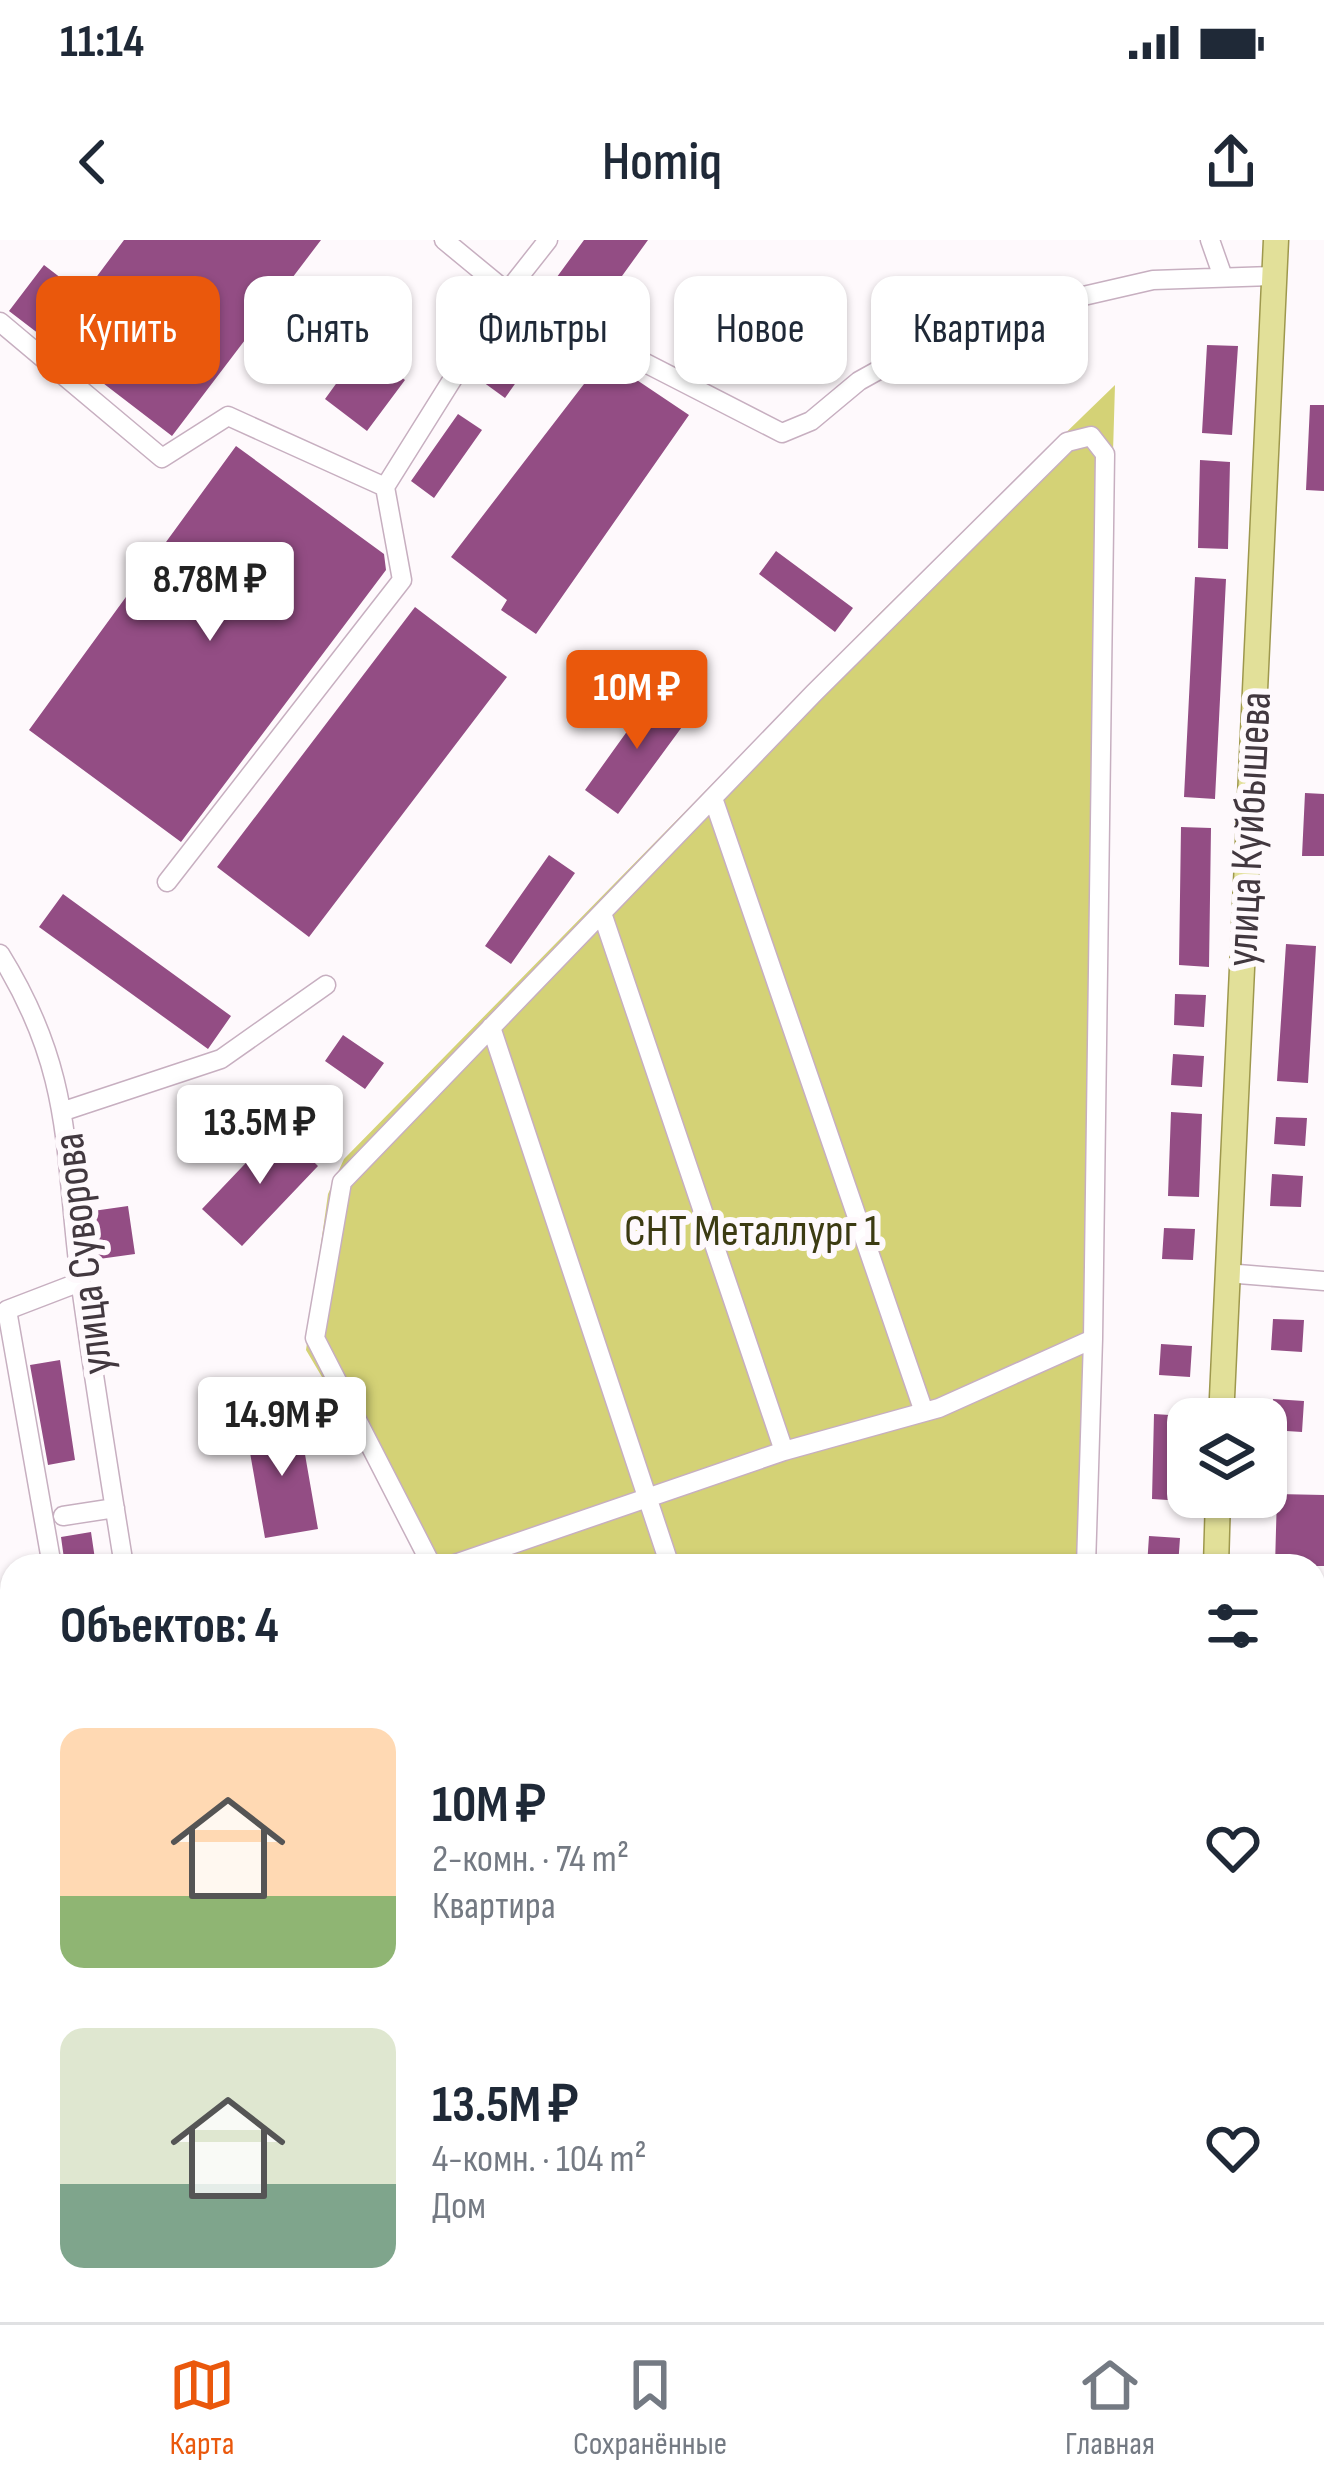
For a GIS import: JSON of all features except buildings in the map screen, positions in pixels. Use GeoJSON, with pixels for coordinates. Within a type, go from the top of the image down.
{"type":"FeatureCollection","features":[{"type":"Feature","properties":{"kind":"main road","name":"улица Куйбышева"},"geometry":{"type":"LineString","coordinates":[[1222,1398],[1276,240]]}},
{"type":"Feature","properties":{"kind":"main road"},"geometry":{"type":"LineString","coordinates":[[1217,1554],[1218,1518]]}},
{"type":"Feature","properties":{"kind":"street"},"geometry":{"type":"LineString","coordinates":[[444,240],[488,276]]}},
{"type":"Feature","properties":{"kind":"street"},"geometry":{"type":"LineString","coordinates":[[520,276],[548,240]]}},
{"type":"Feature","properties":{"kind":"street"},"geometry":{"type":"LineString","coordinates":[[1210,240],[1223,277]]}},
{"type":"Feature","properties":{"kind":"street"},"geometry":{"type":"LineString","coordinates":[[650,365],[782,433],[811,421],[859,381],[895,362],[938,312],[1079,297],[1153,280],[1274,276]]}},
{"type":"Feature","properties":{"kind":"street"},"geometry":{"type":"LineString","coordinates":[[0,322],[162,458],[228,416],[385,487]]}},
{"type":"Feature","properties":{"kind":"street"},"geometry":{"type":"LineString","coordinates":[[167,882],[402,580],[385,487],[449,384]]}},
{"type":"Feature","properties":{"kind":"street"},"geometry":{"type":"LineString","coordinates":[[427,1554],[315,1338],[342,1182],[713,798],[1067,442],[1091,436],[1105,454],[1086,1554]]}},
{"type":"Feature","properties":{"kind":"street"},"geometry":{"type":"LineString","coordinates":[[713,798],[924,1412]]}},
{"type":"Feature","properties":{"kind":"street"},"geometry":{"type":"LineString","coordinates":[[602,913],[784,1451]]}},
{"type":"Feature","properties":{"kind":"street","name":"улица Суворова"},"geometry":{"type":"LineString","coordinates":[[0,954],[36,1011],[64,1111],[80,1282],[122,1554]]}},
{"type":"Feature","properties":{"kind":"street"},"geometry":{"type":"LineString","coordinates":[[64,1111],[220,1059],[326,985]]}},
{"type":"Feature","properties":{"kind":"street"},"geometry":{"type":"LineString","coordinates":[[491,1027],[666,1554]]}},
{"type":"Feature","properties":{"kind":"street"},"geometry":{"type":"LineString","coordinates":[[1226,1274],[1324,1281]]}},
{"type":"Feature","properties":{"kind":"street"},"geometry":{"type":"LineString","coordinates":[[49,1554],[8,1360],[8,1310],[80,1282]]}},
{"type":"Feature","properties":{"kind":"street"},"geometry":{"type":"LineString","coordinates":[[484,1554],[784,1451],[924,1412],[1093,1339]]}},
{"type":"Feature","properties":{"kind":"street"},"geometry":{"type":"LineString","coordinates":[[63,1516],[115,1508]]}},
{"type":"Feature","properties":{"kind":"green space","name":"СНТ Металлург 1"},"geometry":{"type":"Polygon","coordinates":[[[1115,385],[1080,1554],[421,1554],[400,1509],[306,1350],[328,1194],[344,1159],[879,614],[1115,385]]]}}]}
